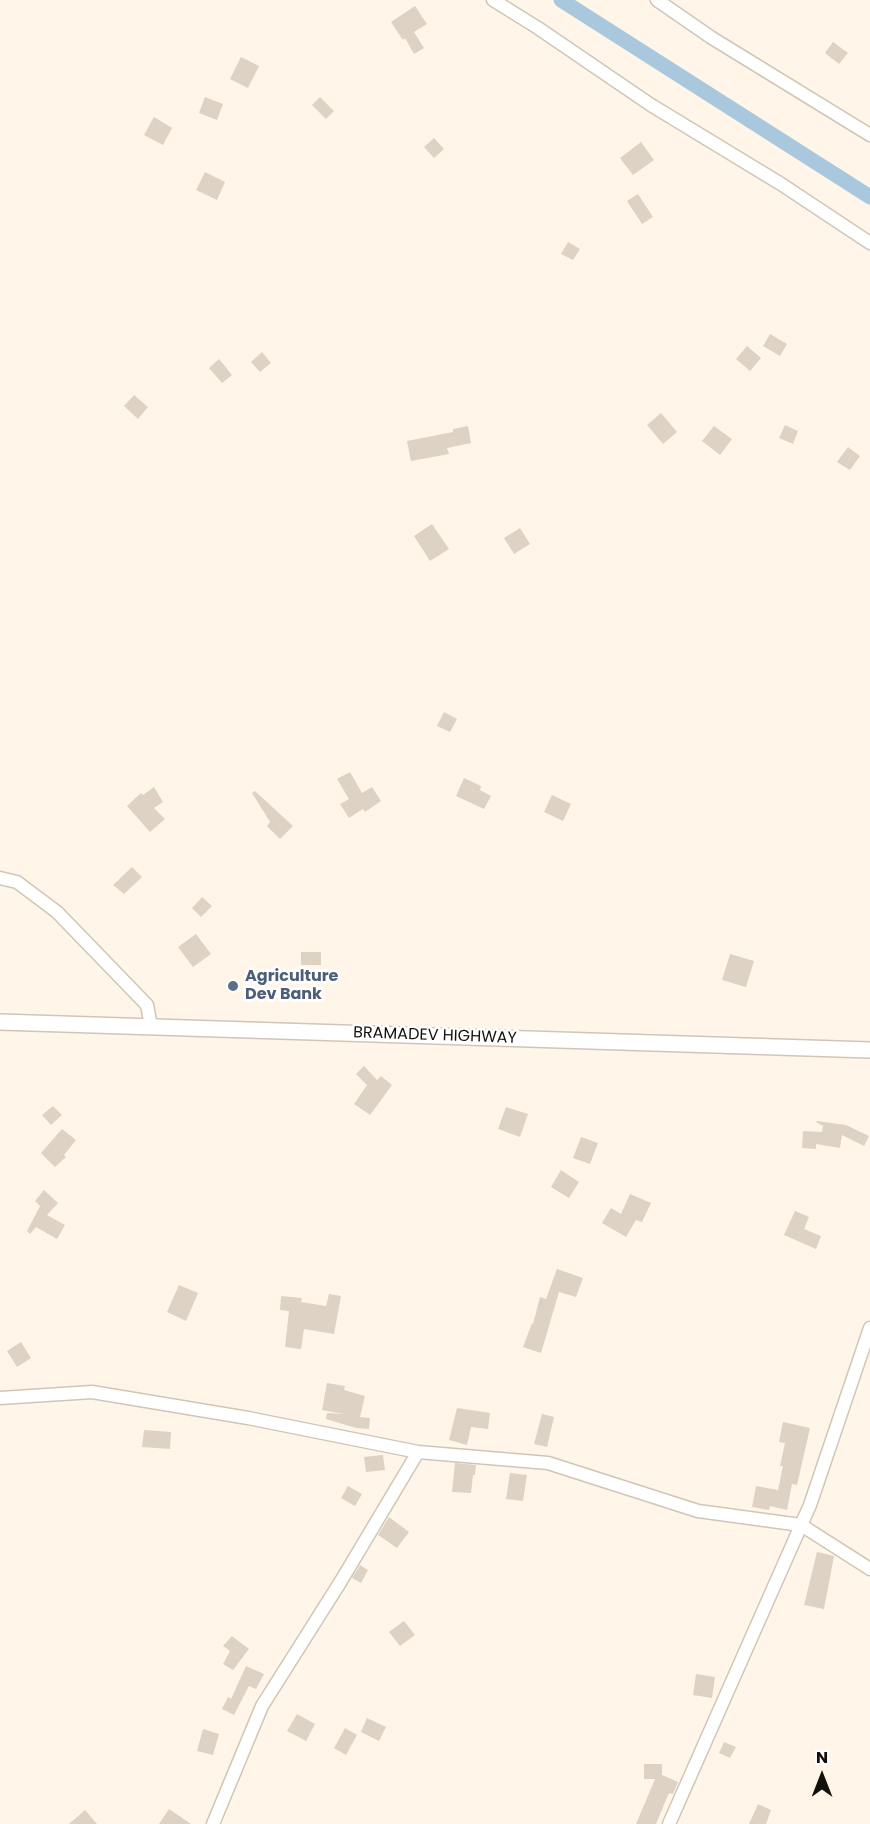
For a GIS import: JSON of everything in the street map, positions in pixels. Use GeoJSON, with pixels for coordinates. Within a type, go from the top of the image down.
{"type":"FeatureCollection","features":[{"type":"Feature","properties":{"kind":"street"},"geometry":{"type":"LineString","coordinates":[[493,0],[651,105],[781,184],[870,243]]}},
{"type":"Feature","properties":{"kind":"street"},"geometry":{"type":"LineString","coordinates":[[657,0],[712,38],[870,135]]}},
{"type":"Feature","properties":{"kind":"street"},"geometry":{"type":"LineString","coordinates":[[0,878],[17,882],[57,912],[147,1005],[151,1026]]}},
{"type":"Feature","properties":{"kind":"street","name":"BRAMADEV HIGHWAY"},"geometry":{"type":"LineString","coordinates":[[0,1022],[870,1050]]}},
{"type":"Feature","properties":{"kind":"street"},"geometry":{"type":"LineString","coordinates":[[669,1824],[810,1505],[870,1328]]}},
{"type":"Feature","properties":{"kind":"street"},"geometry":{"type":"LineString","coordinates":[[0,1398],[92,1392],[248,1418],[418,1452],[548,1463],[698,1511],[801,1525],[870,1569]]}},
{"type":"Feature","properties":{"kind":"street"},"geometry":{"type":"LineString","coordinates":[[213,1824],[262,1706],[341,1581],[418,1452]]}},
{"type":"Feature","properties":{"kind":"building"},"geometry":{"type":"Polygon","coordinates":[[[415,6],[427,24],[414,32],[424,48],[414,54],[405,38],[403,40],[391,22],[415,6]]]}},
{"type":"Feature","properties":{"kind":"building"},"geometry":{"type":"Polygon","coordinates":[[[833,42],[848,53],[839,64],[825,53],[833,42]]]}},
{"type":"Feature","properties":{"kind":"building"},"geometry":{"type":"Polygon","coordinates":[[[241,57],[259,66],[248,88],[230,79],[241,57]]]}},
{"type":"Feature","properties":{"kind":"building"},"geometry":{"type":"Polygon","coordinates":[[[205,97],[223,104],[217,120],[199,113],[205,97]]]}},
{"type":"Feature","properties":{"kind":"building"},"geometry":{"type":"Polygon","coordinates":[[[320,97],[334,111],[326,119],[312,105],[320,97]]]}},
{"type":"Feature","properties":{"kind":"building"},"geometry":{"type":"Polygon","coordinates":[[[154,117],[172,128],[163,145],[144,135],[154,117]]]}},
{"type":"Feature","properties":{"kind":"building"},"geometry":{"type":"Polygon","coordinates":[[[434,138],[444,149],[434,158],[424,147],[434,138]]]}},
{"type":"Feature","properties":{"kind":"building"},"geometry":{"type":"Polygon","coordinates":[[[641,142],[654,160],[633,175],[620,158],[641,142]]]}},
{"type":"Feature","properties":{"kind":"building"},"geometry":{"type":"Polygon","coordinates":[[[205,172],[225,182],[217,200],[196,190],[205,172]]]}},
{"type":"Feature","properties":{"kind":"building"},"geometry":{"type":"Polygon","coordinates":[[[638,194],[653,217],[642,224],[627,201],[638,194]]]}},
{"type":"Feature","properties":{"kind":"building"},"geometry":{"type":"Polygon","coordinates":[[[568,242],[580,249],[573,260],[561,254],[568,242]]]}},
{"type":"Feature","properties":{"kind":"building"},"geometry":{"type":"Polygon","coordinates":[[[770,334],[787,344],[780,356],[763,346],[770,334]]]}},
{"type":"Feature","properties":{"kind":"building"},"geometry":{"type":"Polygon","coordinates":[[[747,346],[761,358],[750,371],[736,359],[747,346]]]}},
{"type":"Feature","properties":{"kind":"building"},"geometry":{"type":"Polygon","coordinates":[[[262,352],[271,363],[260,372],[251,362],[262,352]]]}},
{"type":"Feature","properties":{"kind":"building"},"geometry":{"type":"Polygon","coordinates":[[[219,359],[232,375],[222,383],[209,368],[219,359]]]}},
{"type":"Feature","properties":{"kind":"building"},"geometry":{"type":"Polygon","coordinates":[[[134,395],[148,407],[138,419],[124,406],[134,395]]]}},
{"type":"Feature","properties":{"kind":"building"},"geometry":{"type":"Polygon","coordinates":[[[661,413],[677,432],[663,444],[647,425],[661,413]]]}},
{"type":"Feature","properties":{"kind":"building"},"geometry":{"type":"Polygon","coordinates":[[[785,425],[798,431],[793,444],[779,438],[785,425]]]}},
{"type":"Feature","properties":{"kind":"building"},"geometry":{"type":"Polygon","coordinates":[[[468,426],[471,443],[447,448],[449,454],[411,461],[407,441],[453,432],[453,429],[468,426]]]}},
{"type":"Feature","properties":{"kind":"building"},"geometry":{"type":"Polygon","coordinates":[[[714,426],[732,439],[720,455],[702,441],[714,426]]]}},
{"type":"Feature","properties":{"kind":"building"},"geometry":{"type":"Polygon","coordinates":[[[848,447],[860,456],[850,470],[837,462],[848,447]]]}},
{"type":"Feature","properties":{"kind":"building"},"geometry":{"type":"Polygon","coordinates":[[[432,524],[449,549],[430,561],[414,536],[432,524]]]}},
{"type":"Feature","properties":{"kind":"building"},"geometry":{"type":"Polygon","coordinates":[[[520,528],[530,544],[514,554],[504,538],[520,528]]]}},
{"type":"Feature","properties":{"kind":"building"},"geometry":{"type":"Polygon","coordinates":[[[444,712],[457,719],[450,732],[437,726],[444,712]]]}},
{"type":"Feature","properties":{"kind":"building"},"geometry":{"type":"Polygon","coordinates":[[[350,772],[362,793],[372,787],[381,801],[365,812],[363,809],[349,818],[340,804],[349,799],[337,779],[350,772]]]}},
{"type":"Feature","properties":{"kind":"building"},"geometry":{"type":"Polygon","coordinates":[[[464,778],[481,786],[480,790],[491,796],[484,809],[456,796],[464,778]]]}},
{"type":"Feature","properties":{"kind":"building"},"geometry":{"type":"Polygon","coordinates":[[[154,787],[163,802],[154,808],[165,819],[150,832],[127,806],[141,793],[143,795],[154,787]]]}},
{"type":"Feature","properties":{"kind":"building"},"geometry":{"type":"Polygon","coordinates":[[[255,791],[293,826],[280,839],[267,826],[270,822],[252,793],[255,791]]]}},
{"type":"Feature","properties":{"kind":"building"},"geometry":{"type":"Polygon","coordinates":[[[552,795],[571,804],[563,821],[544,812],[552,795]]]}},
{"type":"Feature","properties":{"kind":"building"},"geometry":{"type":"Polygon","coordinates":[[[132,867],[142,877],[124,894],[113,885],[132,867]]]}},
{"type":"Feature","properties":{"kind":"building"},"geometry":{"type":"Polygon","coordinates":[[[202,897],[212,906],[201,917],[192,908],[202,897]]]}},
{"type":"Feature","properties":{"kind":"building"},"geometry":{"type":"Polygon","coordinates":[[[196,934],[211,954],[193,967],[178,947],[196,934]]]}},
{"type":"Feature","properties":{"kind":"building"},"geometry":{"type":"Polygon","coordinates":[[[301,952],[321,952],[321,965],[301,965],[301,952]]]}},
{"type":"Feature","properties":{"kind":"building"},"geometry":{"type":"Polygon","coordinates":[[[730,954],[754,961],[746,987],[722,980],[730,954]]]}},
{"type":"Feature","properties":{"kind":"building"},"geometry":{"type":"Polygon","coordinates":[[[364,1066],[377,1080],[381,1076],[392,1085],[370,1115],[354,1104],[367,1085],[356,1074],[364,1066]]]}},
{"type":"Feature","properties":{"kind":"building"},"geometry":{"type":"Polygon","coordinates":[[[53,1106],[62,1115],[51,1125],[42,1115],[53,1106]]]}},
{"type":"Feature","properties":{"kind":"building"},"geometry":{"type":"Polygon","coordinates":[[[506,1107],[528,1114],[520,1137],[498,1129],[506,1107]]]}},
{"type":"Feature","properties":{"kind":"building"},"geometry":{"type":"Polygon","coordinates":[[[817,1121],[846,1125],[869,1136],[864,1146],[842,1135],[840,1148],[816,1144],[816,1149],[802,1148],[803,1131],[822,1132],[823,1126],[817,1121]]]}},
{"type":"Feature","properties":{"kind":"building"},"geometry":{"type":"Polygon","coordinates":[[[62,1129],[76,1140],[64,1155],[66,1157],[55,1167],[41,1153],[62,1129]]]}},
{"type":"Feature","properties":{"kind":"building"},"geometry":{"type":"Polygon","coordinates":[[[581,1137],[598,1143],[590,1164],[573,1158],[581,1137]]]}},
{"type":"Feature","properties":{"kind":"building"},"geometry":{"type":"Polygon","coordinates":[[[561,1170],[579,1182],[569,1198],[551,1187],[561,1170]]]}},
{"type":"Feature","properties":{"kind":"building"},"geometry":{"type":"Polygon","coordinates":[[[44,1190],[58,1203],[47,1215],[65,1225],[57,1239],[36,1227],[30,1234],[27,1231],[40,1206],[35,1201],[44,1190]]]}},
{"type":"Feature","properties":{"kind":"building"},"geometry":{"type":"Polygon","coordinates":[[[630,1194],[651,1203],[642,1222],[636,1220],[626,1237],[602,1223],[611,1208],[621,1214],[630,1194]]]}},
{"type":"Feature","properties":{"kind":"building"},"geometry":{"type":"Polygon","coordinates":[[[795,1211],[809,1217],[804,1229],[821,1236],[816,1249],[784,1235],[795,1211]]]}},
{"type":"Feature","properties":{"kind":"building"},"geometry":{"type":"Polygon","coordinates":[[[557,1269],[583,1278],[576,1297],[559,1292],[541,1353],[523,1347],[533,1324],[540,1297],[546,1299],[557,1269]]]}},
{"type":"Feature","properties":{"kind":"building"},"geometry":{"type":"Polygon","coordinates":[[[179,1285],[198,1293],[186,1321],[167,1312],[179,1285]]]}},
{"type":"Feature","properties":{"kind":"building"},"geometry":{"type":"Polygon","coordinates":[[[329,1294],[341,1296],[334,1334],[304,1329],[301,1349],[285,1347],[289,1311],[280,1310],[281,1296],[302,1298],[301,1302],[326,1306],[329,1294]]]}},
{"type":"Feature","properties":{"kind":"building"},"geometry":{"type":"Polygon","coordinates":[[[21,1342],[31,1358],[17,1367],[7,1351],[21,1342]]]}},
{"type":"Feature","properties":{"kind":"building"},"geometry":{"type":"Polygon","coordinates":[[[327,1383],[345,1386],[344,1390],[365,1396],[360,1417],[370,1418],[369,1429],[356,1428],[326,1419],[327,1413],[344,1414],[322,1410],[327,1383]]]}},
{"type":"Feature","properties":{"kind":"building"},"geometry":{"type":"Polygon","coordinates":[[[457,1408],[490,1413],[488,1429],[471,1427],[467,1445],[449,1440],[457,1408]]]}},
{"type":"Feature","properties":{"kind":"building"},"geometry":{"type":"Polygon","coordinates":[[[542,1414],[554,1417],[547,1447],[534,1444],[542,1414]]]}},
{"type":"Feature","properties":{"kind":"building"},"geometry":{"type":"Polygon","coordinates":[[[783,1422],[810,1428],[797,1485],[792,1484],[787,1510],[770,1506],[769,1510],[752,1507],[756,1486],[778,1490],[785,1443],[779,1442],[783,1422]]]}},
{"type":"Feature","properties":{"kind":"building"},"geometry":{"type":"Polygon","coordinates":[[[144,1430],[171,1432],[170,1449],[142,1447],[144,1430]]]}},
{"type":"Feature","properties":{"kind":"building"},"geometry":{"type":"Polygon","coordinates":[[[383,1455],[385,1470],[366,1472],[364,1457],[383,1455]]]}},
{"type":"Feature","properties":{"kind":"building"},"geometry":{"type":"Polygon","coordinates":[[[455,1463],[476,1465],[471,1493],[452,1492],[455,1463]]]}},
{"type":"Feature","properties":{"kind":"building"},"geometry":{"type":"Polygon","coordinates":[[[510,1473],[527,1475],[523,1501],[506,1499],[510,1473]]]}},
{"type":"Feature","properties":{"kind":"building"},"geometry":{"type":"Polygon","coordinates":[[[348,1486],[362,1494],[355,1506],[341,1498],[348,1486]]]}},
{"type":"Feature","properties":{"kind":"building"},"geometry":{"type":"Polygon","coordinates":[[[389,1517],[409,1532],[397,1548],[378,1535],[389,1517]]]}},
{"type":"Feature","properties":{"kind":"building"},"geometry":{"type":"Polygon","coordinates":[[[817,1552],[834,1556],[824,1609],[804,1605],[817,1552]]]}},
{"type":"Feature","properties":{"kind":"building"},"geometry":{"type":"Polygon","coordinates":[[[360,1565],[368,1570],[361,1583],[352,1578],[360,1565]]]}},
{"type":"Feature","properties":{"kind":"building"},"geometry":{"type":"Polygon","coordinates":[[[404,1621],[415,1635],[400,1646],[389,1632],[404,1621]]]}},
{"type":"Feature","properties":{"kind":"building"},"geometry":{"type":"Polygon","coordinates":[[[232,1636],[249,1649],[233,1670],[223,1664],[230,1651],[223,1646],[232,1636]]]}},
{"type":"Feature","properties":{"kind":"building"},"geometry":{"type":"Polygon","coordinates":[[[246,1666],[264,1674],[256,1689],[249,1686],[234,1715],[222,1709],[228,1697],[231,1699],[246,1666]]]}},
{"type":"Feature","properties":{"kind":"building"},"geometry":{"type":"Polygon","coordinates":[[[696,1674],[715,1677],[712,1698],[693,1695],[696,1674]]]}},
{"type":"Feature","properties":{"kind":"building"},"geometry":{"type":"Polygon","coordinates":[[[297,1714],[315,1724],[306,1741],[287,1731],[297,1714]]]}},
{"type":"Feature","properties":{"kind":"building"},"geometry":{"type":"Polygon","coordinates":[[[367,1718],[386,1727],[379,1741],[361,1732],[367,1718]]]}},
{"type":"Feature","properties":{"kind":"building"},"geometry":{"type":"Polygon","coordinates":[[[345,1728],[357,1735],[346,1755],[334,1748],[345,1728]]]}},
{"type":"Feature","properties":{"kind":"building"},"geometry":{"type":"Polygon","coordinates":[[[203,1729],[219,1734],[213,1755],[197,1751],[203,1729]]]}},
{"type":"Feature","properties":{"kind":"building"},"geometry":{"type":"Polygon","coordinates":[[[724,1742],[736,1747],[730,1758],[719,1753],[724,1742]]]}},
{"type":"Feature","properties":{"kind":"building"},"geometry":{"type":"Polygon","coordinates":[[[644,1764],[662,1764],[662,1775],[678,1782],[673,1794],[668,1795],[656,1824],[636,1824],[655,1779],[644,1779],[644,1764]]]}},
{"type":"Feature","properties":{"kind":"building"},"geometry":{"type":"Polygon","coordinates":[[[758,1804],[771,1810],[766,1824],[749,1824],[758,1804]]]}},
{"type":"Feature","properties":{"kind":"building"},"geometry":{"type":"Polygon","coordinates":[[[169,1809],[191,1824],[159,1824],[169,1809]]]}},
{"type":"Feature","properties":{"kind":"building"},"geometry":{"type":"Polygon","coordinates":[[[85,1810],[97,1824],[69,1824],[85,1810]]]}},
{"type":"Feature","properties":{"kind":"waterway"},"geometry":{"type":"LineString","coordinates":[[561,0],[870,197]]}},
{"type":"Feature","properties":{"kind":"place","name":"Agriculture Dev Bank"},"geometry":{"type":"Point","coordinates":[233,986]}}]}
